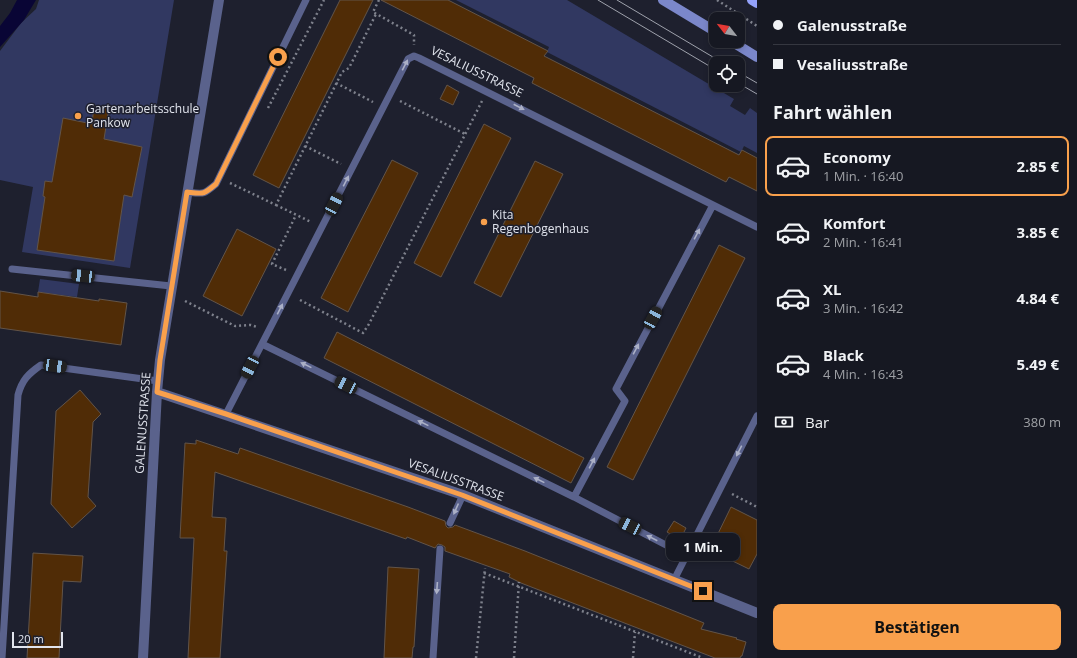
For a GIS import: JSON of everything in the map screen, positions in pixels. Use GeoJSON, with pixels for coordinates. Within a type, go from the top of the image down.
{"type":"FeatureCollection","features":[{"type":"Feature","properties":{"kind":"main road"},"geometry":{"type":"LineString","coordinates":[[663,0],[709,28]]}},
{"type":"Feature","properties":{"kind":"main road"},"geometry":{"type":"LineString","coordinates":[[752,0],[757,3]]}},
{"type":"Feature","properties":{"kind":"main road"},"geometry":{"type":"LineString","coordinates":[[742,48],[757,57]]}},
{"type":"Feature","properties":{"kind":"street","name":"GALENUSSTRASSE"},"geometry":{"type":"LineString","coordinates":[[143,658],[158,387],[171,286],[219,0]]}},
{"type":"Feature","properties":{"kind":"street","name":"VESALIUSSTRASSE"},"geometry":{"type":"LineString","coordinates":[[158,387],[226,414],[462,495],[757,613]]}},
{"type":"Feature","properties":{"kind":"lane"},"geometry":{"type":"LineString","coordinates":[[187,192],[201,194],[205,193],[216,184],[306,0]]}},
{"type":"Feature","properties":{"kind":"lane","name":"VESALIUSSTRASSE"},"geometry":{"type":"LineString","coordinates":[[226,414],[408,59],[414,56],[757,227]]}},
{"type":"Feature","properties":{"kind":"lane"},"geometry":{"type":"LineString","coordinates":[[574,497],[625,401],[616,389],[713,205]]}},
{"type":"Feature","properties":{"kind":"lane"},"geometry":{"type":"LineString","coordinates":[[12,269],[171,286]]}},
{"type":"Feature","properties":{"kind":"lane"},"geometry":{"type":"LineString","coordinates":[[262,344],[574,497],[687,556]]}},
{"type":"Feature","properties":{"kind":"lane"},"geometry":{"type":"LineString","coordinates":[[2,658],[18,395],[21,384],[32,371],[41,364],[158,387]]}},
{"type":"Feature","properties":{"kind":"lane"},"geometry":{"type":"LineString","coordinates":[[674,580],[757,416]]}},
{"type":"Feature","properties":{"kind":"lane"},"geometry":{"type":"LineString","coordinates":[[450,523],[462,495]]}},
{"type":"Feature","properties":{"kind":"lane"},"geometry":{"type":"LineString","coordinates":[[433,658],[440,549]]}},
{"type":"Feature","properties":{"kind":"path"},"geometry":{"type":"LineString","coordinates":[[379,0],[373,12],[414,35],[414,56]]}},
{"type":"Feature","properties":{"kind":"path"},"geometry":{"type":"LineString","coordinates":[[717,0],[757,26]]}},
{"type":"Feature","properties":{"kind":"path"},"geometry":{"type":"LineString","coordinates":[[276,205],[336,83],[342,72],[350,68],[376,14]]}},
{"type":"Feature","properties":{"kind":"path"},"geometry":{"type":"LineString","coordinates":[[336,83],[383,107]]}},
{"type":"Feature","properties":{"kind":"path"},"geometry":{"type":"LineString","coordinates":[[300,300],[362,333],[369,324],[486,91]]}},
{"type":"Feature","properties":{"kind":"path"},"geometry":{"type":"LineString","coordinates":[[400,101],[465,134]]}},
{"type":"Feature","properties":{"kind":"path"},"geometry":{"type":"LineString","coordinates":[[305,146],[352,169]]}},
{"type":"Feature","properties":{"kind":"path"},"geometry":{"type":"LineString","coordinates":[[230,183],[322,228]]}},
{"type":"Feature","properties":{"kind":"path"},"geometry":{"type":"LineString","coordinates":[[296,215],[272,264],[297,276]]}},
{"type":"Feature","properties":{"kind":"path"},"geometry":{"type":"LineString","coordinates":[[184,301],[235,326],[251,325],[268,332]]}},
{"type":"Feature","properties":{"kind":"path"},"geometry":{"type":"LineString","coordinates":[[732,494],[757,507]]}},
{"type":"Feature","properties":{"kind":"path"},"geometry":{"type":"LineString","coordinates":[[476,658],[485,568]]}},
{"type":"Feature","properties":{"kind":"path"},"geometry":{"type":"LineString","coordinates":[[484,573],[704,658]]}},
{"type":"Feature","properties":{"kind":"path"},"geometry":{"type":"LineString","coordinates":[[514,658],[519,582]]}},
{"type":"Feature","properties":{"kind":"path"},"geometry":{"type":"LineString","coordinates":[[633,658],[635,632]]}},
{"type":"Feature","properties":{"kind":"shaded area"},"geometry":{"type":"Polygon","coordinates":[[[17,0],[36,0],[24,20],[0,47],[0,26],[10,13],[17,0]]]}},
{"type":"Feature","properties":{"kind":"shaded area","name":"Gartenarbeitsschule Pankow"},"geometry":{"type":"Polygon","coordinates":[[[39,0],[174,0],[130,268],[22,252],[33,187],[0,180],[0,51],[21,23],[36,9],[39,0]]]}},
{"type":"Feature","properties":{"kind":"shaded area"},"geometry":{"type":"Polygon","coordinates":[[[456,0],[567,0],[709,84],[709,92],[722,92],[734,99],[730,106],[745,115],[750,108],[757,113],[757,153],[744,146],[741,152],[547,52],[549,47],[456,0]]]}},
{"type":"Feature","properties":{"kind":"shaded area"},"geometry":{"type":"Polygon","coordinates":[[[40,279],[79,284],[77,297],[38,292],[40,279]]]}},
{"type":"Feature","properties":{"kind":"building"},"geometry":{"type":"Polygon","coordinates":[[[340,0],[373,0],[279,188],[253,175],[340,0]]]}},
{"type":"Feature","properties":{"kind":"building"},"geometry":{"type":"Polygon","coordinates":[[[381,0],[448,0],[548,51],[544,56],[739,155],[742,150],[757,158],[757,191],[729,177],[726,182],[532,83],[534,78],[381,0]]]}},
{"type":"Feature","properties":{"kind":"building"},"geometry":{"type":"Polygon","coordinates":[[[447,85],[459,92],[453,105],[440,99],[447,85]]]}},
{"type":"Feature","properties":{"kind":"building"},"geometry":{"type":"Polygon","coordinates":[[[94,106],[109,108],[104,139],[142,147],[132,197],[124,195],[114,261],[37,250],[45,197],[43,196],[45,181],[52,182],[63,118],[92,124],[94,106]]]}},
{"type":"Feature","properties":{"kind":"building"},"geometry":{"type":"Polygon","coordinates":[[[484,124],[511,138],[441,277],[414,263],[484,124]]]}},
{"type":"Feature","properties":{"kind":"building"},"geometry":{"type":"Polygon","coordinates":[[[392,160],[418,173],[348,312],[321,298],[392,160]]]}},
{"type":"Feature","properties":{"kind":"building"},"geometry":{"type":"Polygon","coordinates":[[[535,161],[563,174],[501,297],[474,283],[535,161]]]}},
{"type":"Feature","properties":{"kind":"building"},"geometry":{"type":"Polygon","coordinates":[[[237,229],[276,249],[242,316],[203,296],[237,229]]]}},
{"type":"Feature","properties":{"kind":"building"},"geometry":{"type":"Polygon","coordinates":[[[719,245],[745,258],[633,480],[607,467],[719,245]]]}},
{"type":"Feature","properties":{"kind":"building"},"geometry":{"type":"Polygon","coordinates":[[[0,291],[38,297],[38,292],[99,301],[99,299],[127,303],[121,345],[0,328],[0,291]]]}},
{"type":"Feature","properties":{"kind":"building"},"geometry":{"type":"Polygon","coordinates":[[[337,332],[584,458],[571,483],[324,358],[337,332]]]}},
{"type":"Feature","properties":{"kind":"building"},"geometry":{"type":"Polygon","coordinates":[[[80,390],[101,414],[93,422],[88,497],[96,506],[72,528],[51,504],[56,411],[80,390]]]}},
{"type":"Feature","properties":{"kind":"building"},"geometry":{"type":"Polygon","coordinates":[[[196,440],[238,454],[240,448],[445,521],[448,528],[455,525],[525,551],[704,623],[701,629],[737,638],[736,639],[746,642],[742,656],[740,658],[715,658],[521,583],[509,577],[510,574],[445,551],[445,547],[442,545],[438,544],[435,548],[407,537],[406,539],[215,472],[212,517],[226,518],[224,551],[227,551],[220,658],[188,658],[194,538],[180,538],[185,443],[196,444],[196,440]]]}},
{"type":"Feature","properties":{"kind":"building"},"geometry":{"type":"Polygon","coordinates":[[[731,507],[757,520],[757,554],[749,569],[710,550],[731,507]]]}},
{"type":"Feature","properties":{"kind":"building"},"geometry":{"type":"Polygon","coordinates":[[[674,521],[686,528],[680,540],[667,532],[674,521]]]}},
{"type":"Feature","properties":{"kind":"building"},"geometry":{"type":"Polygon","coordinates":[[[33,553],[83,556],[81,582],[63,581],[59,658],[27,658],[33,553]]]}},
{"type":"Feature","properties":{"kind":"building"},"geometry":{"type":"Polygon","coordinates":[[[388,567],[419,569],[412,658],[384,658],[388,567]]]}},
{"type":"Feature","properties":{"kind":"tram line"},"geometry":{"type":"LineString","coordinates":[[598,0],[709,66]]}},
{"type":"Feature","properties":{"kind":"tram line"},"geometry":{"type":"LineString","coordinates":[[617,0],[711,56]]}},
{"type":"Feature","properties":{"kind":"tram line"},"geometry":{"type":"LineString","coordinates":[[745,76],[757,83]]}},
{"type":"Feature","properties":{"kind":"tram line"},"geometry":{"type":"LineString","coordinates":[[745,87],[757,94]]}},
{"type":"Feature","properties":{"kind":"place","name":"Gartenarbeitsschule Pankow"},"geometry":{"type":"Point","coordinates":[78,116]}},
{"type":"Feature","properties":{"kind":"place","name":"Kita Regenbogenhaus"},"geometry":{"type":"Point","coordinates":[484,222]}},
{"type":"Feature","properties":{"kind":"route"},"geometry":{"type":"LineString","coordinates":[[278,57],[216,184],[205,193],[201,194],[187,192],[171,286],[160,360],[157,392],[226,414],[462,495],[703,591]]}}]}
